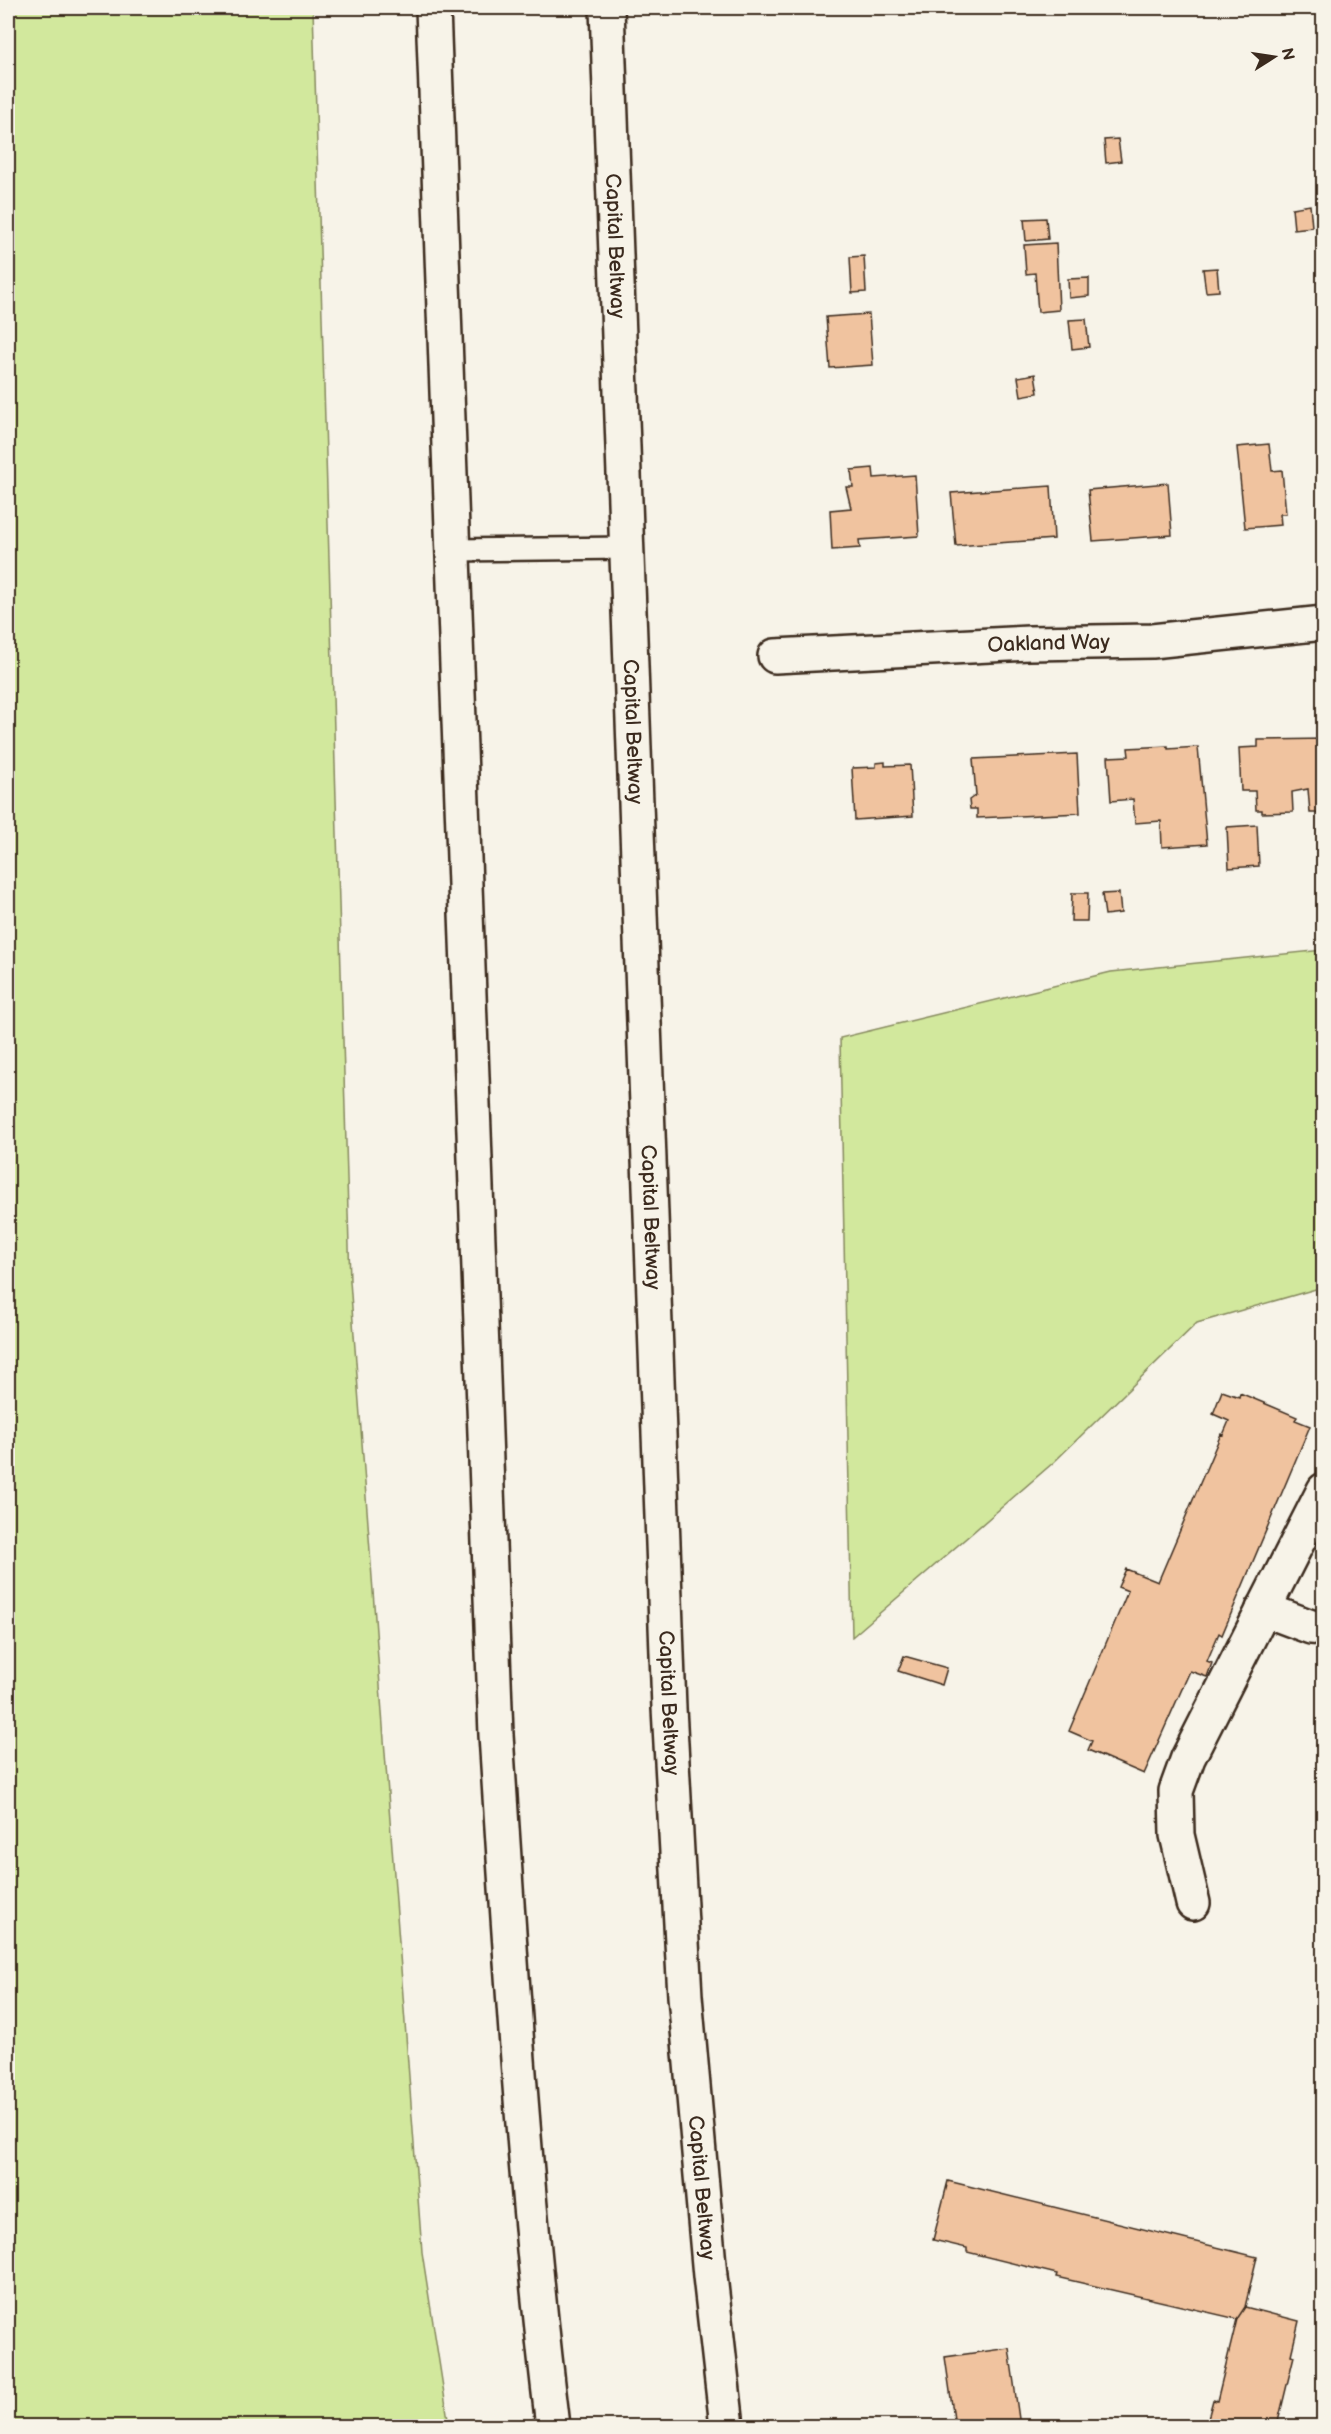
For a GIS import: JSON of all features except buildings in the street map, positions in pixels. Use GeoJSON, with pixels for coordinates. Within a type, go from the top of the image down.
{"type":"FeatureCollection","features":[{"type":"Feature","properties":{"kind":"main road"},"geometry":{"type":"LineString","coordinates":[[433,8],[496,1735],[516,2040],[538,2304],[553,2427]]}},
{"type":"Feature","properties":{"kind":"main road","name":"Capital Beltway"},"geometry":{"type":"LineString","coordinates":[[607,8],[669,1720],[685,1996],[710,2276],[727,2427]]}},
{"type":"Feature","properties":{"kind":"main road","name":"Oakland Way"},"geometry":{"type":"LineString","coordinates":[[775,656],[1029,642],[1152,641],[1323,622]]}},
{"type":"Feature","properties":{"kind":"main road"},"geometry":{"type":"LineString","coordinates":[[1192,1903],[1177,1835],[1176,1791],[1188,1758],[1323,1490]]}},
{"type":"Feature","properties":{"kind":"main road"},"geometry":{"type":"LineString","coordinates":[[1263,1609],[1311,1627],[1323,1628]]}},
{"type":"Feature","properties":{"kind":"lane"},"geometry":{"type":"LineString","coordinates":[[454,550],[626,548]]}},
{"type":"Feature","properties":{"kind":"green space"},"geometry":{"type":"Polygon","coordinates":[[[8,8],[313,8],[350,1281],[422,2252],[449,2426],[8,2426],[8,8]]]}},
{"type":"Feature","properties":{"kind":"green space"},"geometry":{"type":"Polygon","coordinates":[[[1323,950],[1323,1287],[1197,1323],[1054,1462],[852,1637],[840,1038],[1111,972],[1323,950]]]}}]}
